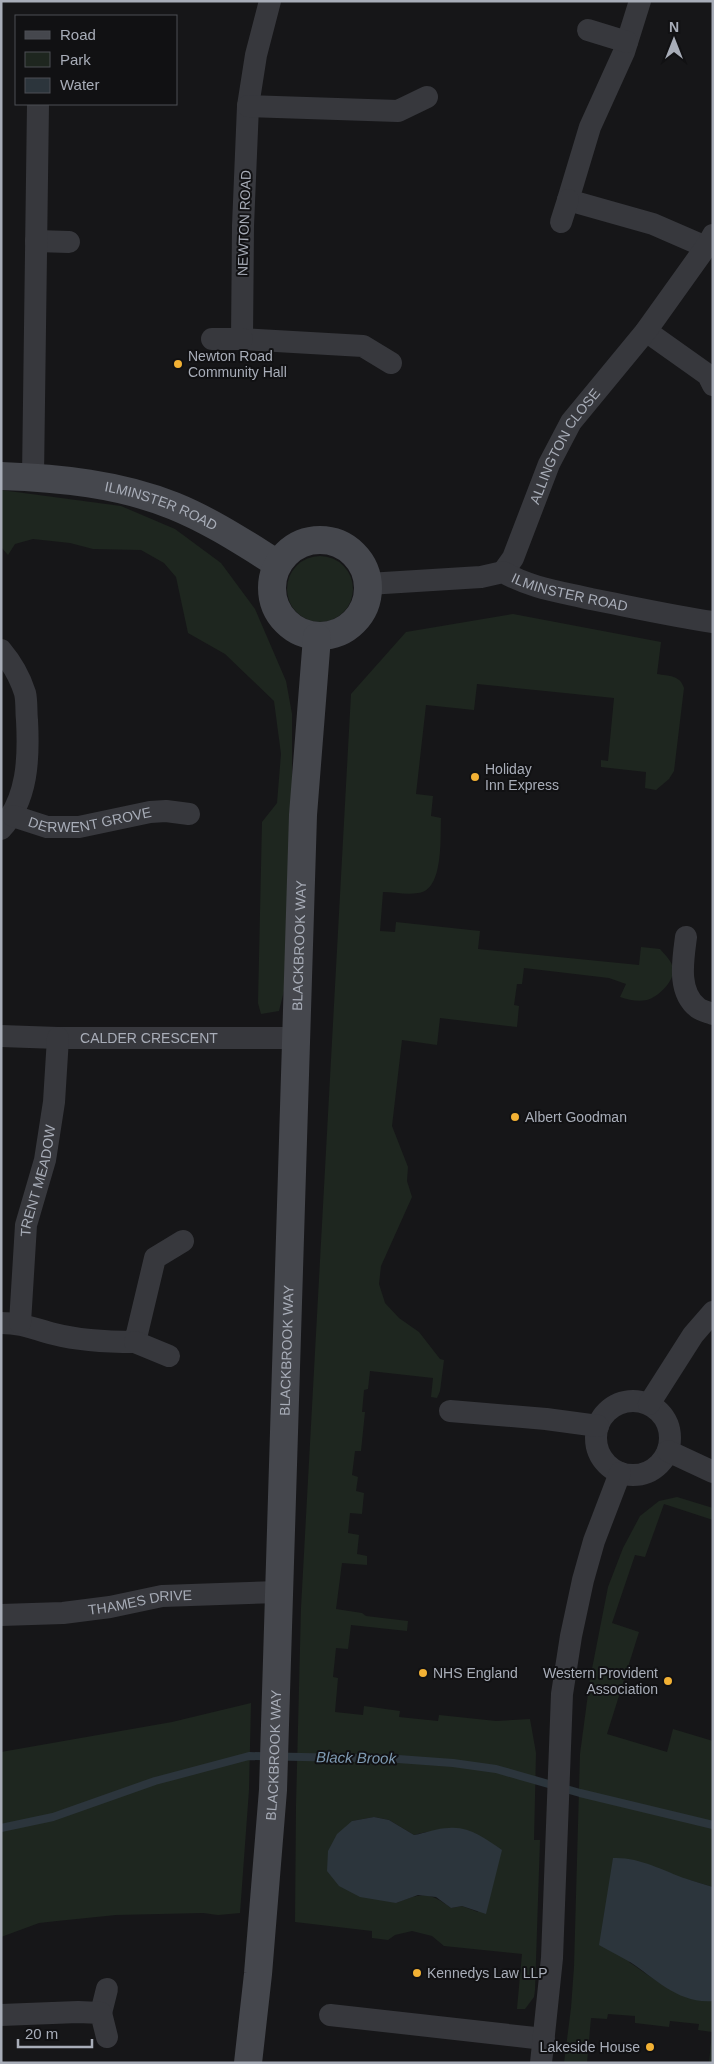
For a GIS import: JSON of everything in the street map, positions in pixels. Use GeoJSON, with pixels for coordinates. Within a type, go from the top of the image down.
{"type":"FeatureCollection","features":[{"type":"Feature","properties":{"kind":"street","name":"NEWTON ROAD"},"geometry":{"type":"LineString","coordinates":[[242,339],[243,226],[248,106],[256,55],[270,1]]}},
{"type":"Feature","properties":{"kind":"street"},"geometry":{"type":"LineString","coordinates":[[561,222],[590,127],[613,81],[628,42],[640,1]]}},
{"type":"Feature","properties":{"kind":"street"},"geometry":{"type":"LineString","coordinates":[[588,30],[628,42]]}},
{"type":"Feature","properties":{"kind":"street"},"geometry":{"type":"LineString","coordinates":[[248,106],[398,111],[427,97]]}},
{"type":"Feature","properties":{"kind":"street"},"geometry":{"type":"LineString","coordinates":[[33,477],[38,105]]}},
{"type":"Feature","properties":{"kind":"street","name":"ALLINGTON CLOSE"},"geometry":{"type":"LineString","coordinates":[[503,572],[514,558],[549,464],[571,422],[646,331],[709,241],[568,200]]}},
{"type":"Feature","properties":{"kind":"street"},"geometry":{"type":"LineString","coordinates":[[36,241],[69,242]]}},
{"type":"Feature","properties":{"kind":"street"},"geometry":{"type":"LineString","coordinates":[[646,331],[708,375],[713,386]]}},
{"type":"Feature","properties":{"kind":"street"},"geometry":{"type":"LineString","coordinates":[[212,339],[363,346],[391,363]]}},
{"type":"Feature","properties":{"kind":"street","name":"ILMINSTER ROAD"},"geometry":{"type":"LineString","coordinates":[[1,476],[33,477],[124,491],[153,499],[214,525],[278,564]]}},
{"type":"Feature","properties":{"kind":"street"},"geometry":{"type":"LineString","coordinates":[[311,540],[326,540],[340,544],[354,554],[364,569],[368,584],[366,605],[358,618],[346,630],[331,636],[317,637],[296,632],[283,621],[276,610],[271,594],[272,579],[278,564],[296,546],[311,540]]}},
{"type":"Feature","properties":{"kind":"street","name":"ILMINSTER ROAD"},"geometry":{"type":"LineString","coordinates":[[368,584],[481,577],[503,572],[517,580],[572,595],[672,616],[713,622]]}},
{"type":"Feature","properties":{"kind":"street","name":"BLACKBROOK WAY"},"geometry":{"type":"LineString","coordinates":[[248,2063],[258,1974],[272,1809],[303,815],[317,637]]}},
{"type":"Feature","properties":{"kind":"street","name":"DERWENT GROVE"},"geometry":{"type":"LineString","coordinates":[[1,650],[14,666],[26,695],[27,774],[7,822],[47,827],[80,827],[150,812],[167,801],[189,814]]}},
{"type":"Feature","properties":{"kind":"street"},"geometry":{"type":"LineString","coordinates":[[686,938],[683,967],[684,984],[688,997],[698,1008],[713,1014]]}},
{"type":"Feature","properties":{"kind":"street","name":"CALDER CRESCENT"},"geometry":{"type":"LineString","coordinates":[[1,1036],[58,1038],[297,1038]]}},
{"type":"Feature","properties":{"kind":"street","name":"TRENT MEADOW"},"geometry":{"type":"LineString","coordinates":[[58,1038],[54,1102],[45,1160],[26,1225],[10,1323],[97,1342],[135,1342],[169,1356]]}},
{"type":"Feature","properties":{"kind":"street"},"geometry":{"type":"LineString","coordinates":[[135,1342],[147,1253],[183,1241]]}},
{"type":"Feature","properties":{"kind":"street"},"geometry":{"type":"LineString","coordinates":[[649,1404],[693,1335],[713,1312]]}},
{"type":"Feature","properties":{"kind":"street"},"geometry":{"type":"LineString","coordinates":[[637,1401],[649,1404],[658,1410],[667,1424],[670,1440],[668,1452],[660,1463],[648,1472],[634,1475],[620,1473],[608,1466],[600,1454],[596,1440],[598,1426],[604,1415],[613,1407],[624,1402],[637,1401]]}},
{"type":"Feature","properties":{"kind":"street"},"geometry":{"type":"LineString","coordinates":[[450,1411],[546,1419],[598,1426]]}},
{"type":"Feature","properties":{"kind":"street"},"geometry":{"type":"LineString","coordinates":[[668,1452],[713,1472]]}},
{"type":"Feature","properties":{"kind":"street"},"geometry":{"type":"LineString","coordinates":[[541,2063],[552,1958],[556,1877],[558,1754],[562,1694],[583,1580],[594,1541],[620,1473]]}},
{"type":"Feature","properties":{"kind":"street","name":"THAMES DRIVE"},"geometry":{"type":"LineString","coordinates":[[1,1615],[63,1613],[110,1607],[162,1596],[279,1592]]}},
{"type":"Feature","properties":{"kind":"street"},"geometry":{"type":"LineString","coordinates":[[107,1989],[101,2013],[107,2036]]}},
{"type":"Feature","properties":{"kind":"street"},"geometry":{"type":"LineString","coordinates":[[1,2015],[101,2013]]}},
{"type":"Feature","properties":{"kind":"street"},"geometry":{"type":"LineString","coordinates":[[330,2015],[544,2039]]}},
{"type":"Feature","properties":{"kind":"green space"},"geometry":{"type":"Polygon","coordinates":[[[1,490],[121,506],[175,529],[221,563],[255,609],[286,681],[292,714],[292,795],[284,991],[279,1011],[261,1014],[258,1003],[262,822],[277,803],[281,754],[274,701],[225,654],[188,633],[176,577],[164,563],[141,550],[93,549],[70,543],[33,539],[15,544],[8,555],[1,547],[1,490]]]}},
{"type":"Feature","properties":{"kind":"green space"},"geometry":{"type":"Polygon","coordinates":[[[320,556],[333,558],[348,571],[351,576],[353,589],[351,602],[338,617],[333,620],[320,622],[307,620],[292,607],[289,602],[287,589],[289,576],[302,561],[307,558],[320,556]]]}},
{"type":"Feature","properties":{"kind":"green space"},"geometry":{"type":"Polygon","coordinates":[[[513,614],[661,642],[657,674],[677,678],[684,688],[674,771],[669,779],[656,790],[645,788],[646,772],[601,767],[601,760],[608,761],[614,698],[477,684],[474,710],[426,705],[416,794],[433,796],[431,816],[441,818],[439,862],[432,883],[426,890],[405,894],[383,892],[380,931],[395,932],[396,922],[480,931],[478,949],[639,965],[641,947],[660,949],[670,961],[673,969],[669,983],[661,992],[647,1000],[640,1001],[620,997],[626,984],[609,978],[524,968],[522,984],[517,984],[514,1005],[519,1006],[517,1027],[440,1018],[437,1045],[402,1040],[392,1126],[408,1167],[407,1181],[412,1197],[381,1266],[379,1284],[385,1303],[399,1318],[419,1332],[440,1359],[444,1360],[440,1391],[437,1398],[431,1397],[433,1378],[370,1371],[368,1389],[364,1390],[362,1412],[365,1412],[361,1451],[355,1451],[352,1475],[358,1477],[356,1491],[364,1493],[362,1514],[350,1513],[348,1533],[359,1535],[357,1554],[367,1556],[367,1565],[342,1563],[336,1609],[362,1613],[366,1616],[408,1621],[407,1631],[351,1625],[348,1649],[336,1648],[333,1677],[338,1678],[335,1712],[363,1715],[364,1706],[400,1711],[399,1717],[438,1721],[439,1715],[496,1721],[530,1719],[536,1753],[534,1840],[540,1840],[535,1990],[534,1997],[525,2009],[517,2009],[522,1954],[444,1946],[432,1936],[412,1931],[395,1935],[388,1940],[372,1938],[372,1931],[295,1922],[301,1608],[351,694],[406,632],[513,614]],[[374,1817],[352,1821],[396,1903],[412,1897],[425,1895],[443,1902],[451,1908],[462,1906],[478,1912],[426,1832],[414,1835],[389,1820],[374,1817]]]}},
{"type":"Feature","properties":{"kind":"green space"},"geometry":{"type":"Polygon","coordinates":[[[677,1497],[713,1508],[713,1520],[664,1504],[645,1557],[635,1555],[612,1623],[639,1632],[607,1734],[667,1752],[673,1729],[713,1741],[713,1887],[686,1879],[629,1962],[669,1988],[691,1998],[713,2001],[713,2063],[709,2063],[712,2032],[698,2030],[699,2024],[670,2021],[669,2027],[635,2023],[635,2016],[608,2014],[607,2019],[591,2018],[587,2063],[564,2063],[574,1967],[580,1754],[590,1679],[608,1587],[623,1548],[640,1516],[659,1501],[677,1497]]]}},
{"type":"Feature","properties":{"kind":"green space"},"geometry":{"type":"Polygon","coordinates":[[[251,1703],[249,1790],[240,1913],[218,1915],[203,1913],[116,1915],[39,1923],[1,1937],[1,1752],[172,1722],[251,1703]]]}},
{"type":"Feature","properties":{"kind":"water"},"geometry":{"type":"Polygon","coordinates":[[[374,1817],[389,1820],[414,1835],[445,1828],[463,1829],[477,1834],[502,1850],[486,1914],[462,1906],[451,1908],[436,1897],[418,1895],[396,1903],[360,1897],[339,1886],[327,1871],[328,1851],[337,1834],[352,1821],[374,1817]]]}},
{"type":"Feature","properties":{"kind":"water"},"geometry":{"type":"Polygon","coordinates":[[[613,1858],[641,1862],[713,1887],[713,2001],[689,1999],[668,1989],[630,1962],[599,1945],[613,1858]]]}},
{"type":"Feature","properties":{"kind":"waterway","name":"Black Brook"},"geometry":{"type":"LineString","coordinates":[[1,1828],[53,1817],[155,1781],[249,1756],[398,1759],[453,1763],[496,1769],[580,1793],[713,1825]]}},
{"type":"Feature","properties":{"kind":"place","name":"Newton Road Community Hall"},"geometry":{"type":"Point","coordinates":[178,364]}},
{"type":"Feature","properties":{"kind":"place","name":"Holiday Inn Express"},"geometry":{"type":"Point","coordinates":[475,777]}},
{"type":"Feature","properties":{"kind":"place","name":"Albert Goodman"},"geometry":{"type":"Point","coordinates":[515,1117]}},
{"type":"Feature","properties":{"kind":"place","name":"NHS England"},"geometry":{"type":"Point","coordinates":[423,1673]}},
{"type":"Feature","properties":{"kind":"place","name":"Western Provident Association"},"geometry":{"type":"Point","coordinates":[668,1681]}},
{"type":"Feature","properties":{"kind":"place","name":"Kennedys Law LLP"},"geometry":{"type":"Point","coordinates":[417,1973]}},
{"type":"Feature","properties":{"kind":"place","name":"Lakeside House"},"geometry":{"type":"Point","coordinates":[650,2047]}}]}
